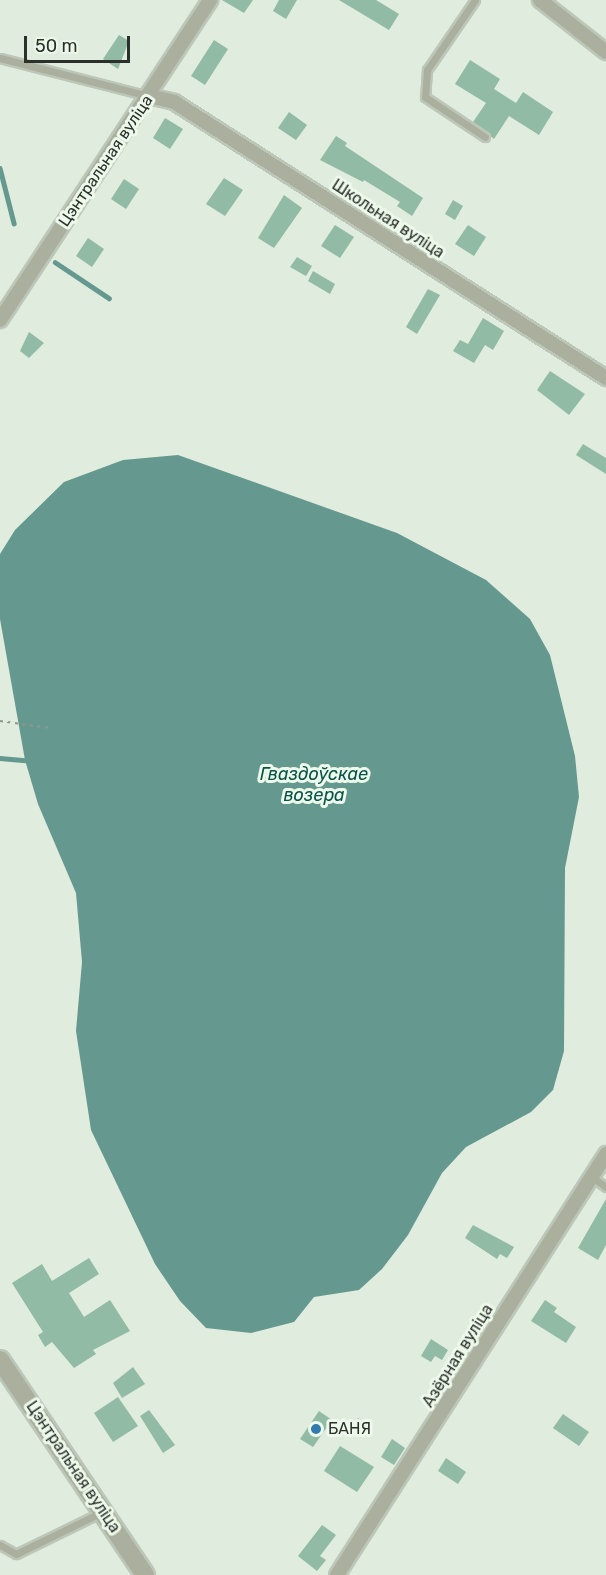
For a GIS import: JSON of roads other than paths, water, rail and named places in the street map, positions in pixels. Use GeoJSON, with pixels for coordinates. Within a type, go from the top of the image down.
{"type":"FeatureCollection","features":[{"type":"Feature","properties":{"kind":"street","name":"Цэнтральная вуліца"},"geometry":{"type":"LineString","coordinates":[[0,320],[210,0]]}},
{"type":"Feature","properties":{"kind":"street"},"geometry":{"type":"LineString","coordinates":[[540,0],[606,52]]}},
{"type":"Feature","properties":{"kind":"street","name":"Школьная вуліца"},"geometry":{"type":"LineString","coordinates":[[149,96],[174,102],[606,378]]}},
{"type":"Feature","properties":{"kind":"street","name":"Азёрная вуліца"},"geometry":{"type":"LineString","coordinates":[[338,1575],[606,1154]]}},
{"type":"Feature","properties":{"kind":"street","name":"Цэнтральная вуліца"},"geometry":{"type":"LineString","coordinates":[[0,1360],[145,1575]]}},
{"type":"Feature","properties":{"kind":"lane"},"geometry":{"type":"LineString","coordinates":[[475,0],[427,70],[425,97],[484,137]]}},
{"type":"Feature","properties":{"kind":"lane"},"geometry":{"type":"LineString","coordinates":[[0,58],[149,96]]}},
{"type":"Feature","properties":{"kind":"lane"},"geometry":{"type":"LineString","coordinates":[[591,1177],[606,1187]]}},
{"type":"Feature","properties":{"kind":"lane"},"geometry":{"type":"LineString","coordinates":[[0,1545],[16,1554],[103,1512]]}},
{"type":"Feature","properties":{"kind":"water","name":"Гваздоўскае возера"},"geometry":{"type":"Polygon","coordinates":[[[178,455],[397,533],[486,580],[530,619],[550,655],[575,756],[579,797],[565,868],[564,1051],[553,1090],[531,1112],[466,1147],[442,1173],[408,1235],[382,1269],[359,1290],[314,1297],[294,1322],[251,1333],[206,1328],[180,1301],[155,1264],[91,1130],[76,1031],[82,962],[76,893],[38,804],[25,760],[0,619],[0,554],[15,530],[64,482],[123,460],[178,455]]]}},
{"type":"Feature","properties":{"kind":"waterway"},"geometry":{"type":"LineString","coordinates":[[0,168],[14,223]]}},
{"type":"Feature","properties":{"kind":"waterway"},"geometry":{"type":"LineString","coordinates":[[55,262],[109,298]]}},
{"type":"Feature","properties":{"kind":"waterway"},"geometry":{"type":"LineString","coordinates":[[0,758],[25,760]]}},
{"type":"Feature","properties":{"kind":"place","name":"БАНЯ"},"geometry":{"type":"Point","coordinates":[316,1429]}}]}
